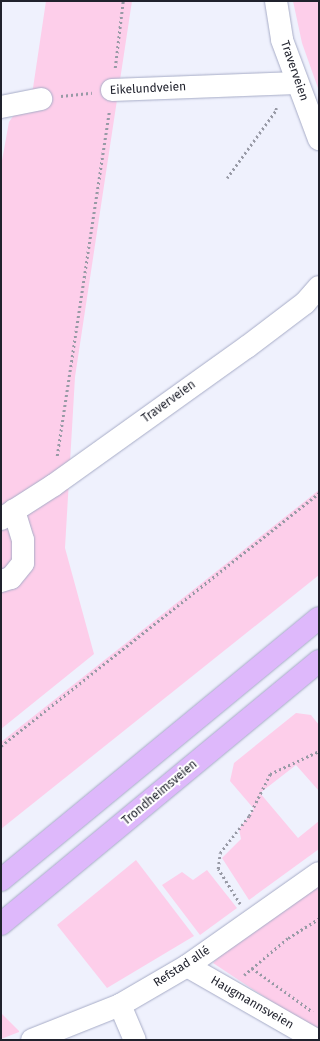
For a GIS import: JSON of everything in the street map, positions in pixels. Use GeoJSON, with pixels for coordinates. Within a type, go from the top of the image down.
{"type":"FeatureCollection","features":[{"type":"Feature","properties":{"kind":"highway"},"geometry":{"type":"LineString","coordinates":[[1,880],[319,618]]}},
{"type":"Feature","properties":{"kind":"highway","name":"Trondheimsveien"},"geometry":{"type":"LineString","coordinates":[[1,924],[319,661]]}},
{"type":"Feature","properties":{"kind":"street","name":"Traverveien"},"geometry":{"type":"LineString","coordinates":[[276,1],[282,40],[319,138]]}},
{"type":"Feature","properties":{"kind":"street","name":"Eikelundveien"},"geometry":{"type":"LineString","coordinates":[[112,90],[297,83]]}},
{"type":"Feature","properties":{"kind":"street"},"geometry":{"type":"LineString","coordinates":[[1,107],[41,99]]}},
{"type":"Feature","properties":{"kind":"street","name":"Traverveien"},"geometry":{"type":"LineString","coordinates":[[1,581],[11,578],[23,563],[23,540],[7,514],[54,485],[290,314],[319,287]]}},
{"type":"Feature","properties":{"kind":"street","name":"Refstad allé"},"geometry":{"type":"LineString","coordinates":[[32,1040],[120,1006],[187,966],[319,873]]}},
{"type":"Feature","properties":{"kind":"street","name":"Haugmannsveien"},"geometry":{"type":"LineString","coordinates":[[187,966],[316,1040]]}},
{"type":"Feature","properties":{"kind":"street"},"geometry":{"type":"LineString","coordinates":[[120,1006],[135,1040]]}},
{"type":"Feature","properties":{"kind":"path"},"geometry":{"type":"LineString","coordinates":[[54,485],[71,348],[112,90],[123,1]]}},
{"type":"Feature","properties":{"kind":"path"},"geometry":{"type":"LineString","coordinates":[[227,178],[276,110],[274,84]]}},
{"type":"Feature","properties":{"kind":"path","name":"Eikelundveien"},"geometry":{"type":"LineString","coordinates":[[41,99],[112,90]]}},
{"type":"Feature","properties":{"kind":"path"},"geometry":{"type":"LineString","coordinates":[[1,746],[319,493]]}},
{"type":"Feature","properties":{"kind":"path"},"geometry":{"type":"LineString","coordinates":[[251,921],[218,869],[220,853],[249,816],[270,774],[319,751]]}},
{"type":"Feature","properties":{"kind":"path"},"geometry":{"type":"LineString","coordinates":[[227,989],[288,938],[319,919]]}},
{"type":"Feature","properties":{"kind":"path"},"geometry":{"type":"LineString","coordinates":[[252,968],[319,1015]]}},
{"type":"Feature","properties":{"kind":"shaded area"},"geometry":{"type":"Polygon","coordinates":[[[46,1],[132,1],[75,377],[65,548],[94,654],[1,729],[1,166],[9,122],[33,88],[46,1]]]}},
{"type":"Feature","properties":{"kind":"shaded area"},"geometry":{"type":"Polygon","coordinates":[[[293,1],[319,1],[319,91],[302,43],[293,1]]]}},
{"type":"Feature","properties":{"kind":"shaded area"},"geometry":{"type":"Polygon","coordinates":[[[319,490],[319,575],[1,829],[1,742],[319,490]]]}},
{"type":"Feature","properties":{"kind":"shaded area"},"geometry":{"type":"Polygon","coordinates":[[[296,713],[311,715],[319,725],[319,791],[296,765],[260,793],[298,838],[319,821],[319,849],[249,900],[222,858],[241,839],[239,829],[254,809],[230,781],[234,763],[296,713]]]}},
{"type":"Feature","properties":{"kind":"shaded area"},"geometry":{"type":"Polygon","coordinates":[[[136,860],[194,936],[107,988],[57,925],[136,860]]]}},
{"type":"Feature","properties":{"kind":"shaded area"},"geometry":{"type":"Polygon","coordinates":[[[207,870],[237,908],[200,935],[162,885],[182,872],[193,880],[207,870]]]}},
{"type":"Feature","properties":{"kind":"shaded area"},"geometry":{"type":"Polygon","coordinates":[[[319,884],[319,1033],[213,963],[223,952],[319,884]]]}},
{"type":"Feature","properties":{"kind":"shaded area"},"geometry":{"type":"Polygon","coordinates":[[[1,1013],[19,1031],[19,1032],[1,1039],[1,1013]]]}}]}
